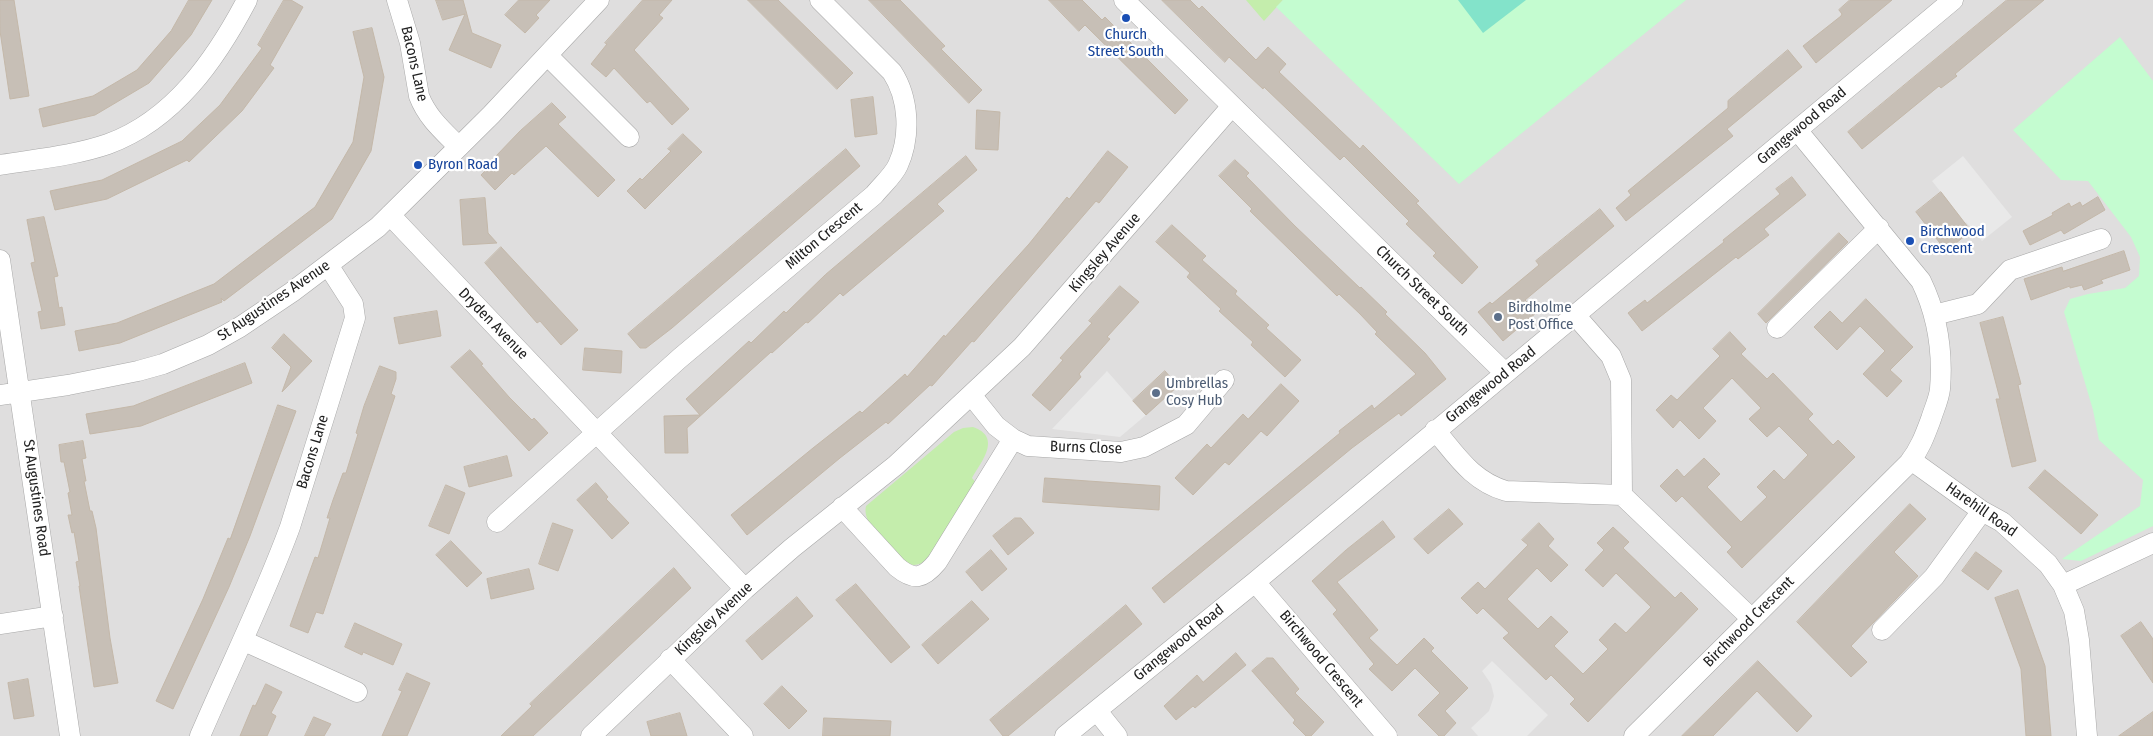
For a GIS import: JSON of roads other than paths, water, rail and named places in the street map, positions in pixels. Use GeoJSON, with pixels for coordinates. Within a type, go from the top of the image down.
{"type":"FeatureCollection","features":[{"type":"Feature","properties":{"kind":"street"},"geometry":{"type":"LineString","coordinates":[[0,165],[84,151],[110,143],[163,113],[188,90],[232,29],[247,0]]}},
{"type":"Feature","properties":{"kind":"street","name":"Bacons Lane"},"geometry":{"type":"LineString","coordinates":[[397,0],[406,26],[419,96],[424,108],[435,123],[458,146]]}},
{"type":"Feature","properties":{"kind":"street"},"geometry":{"type":"LineString","coordinates":[[390,215],[548,56],[599,0]]}},
{"type":"Feature","properties":{"kind":"street","name":"Milton Crescent"},"geometry":{"type":"LineString","coordinates":[[596,433],[680,358],[874,195],[897,166],[905,142],[906,124],[904,105],[898,81],[892,72],[820,0]]}},
{"type":"Feature","properties":{"kind":"street","name":"Church Street South"},"geometry":{"type":"LineString","coordinates":[[1124,0],[1505,373]]}},
{"type":"Feature","properties":{"kind":"street","name":"Grangewood Road"},"geometry":{"type":"LineString","coordinates":[[1065,736],[1255,582],[1953,0]]}},
{"type":"Feature","properties":{"kind":"street"},"geometry":{"type":"LineString","coordinates":[[548,56],[629,137]]}},
{"type":"Feature","properties":{"kind":"street","name":"Kingsley Avenue"},"geometry":{"type":"LineString","coordinates":[[591,736],[670,659],[746,589],[842,507],[896,465],[972,396],[1022,347],[1232,106]]}},
{"type":"Feature","properties":{"kind":"street","name":"Birchwood Crescent"},"geometry":{"type":"LineString","coordinates":[[1634,736],[1920,450],[1940,391],[1940,356],[1934,315],[1931,302],[1920,281],[1879,228],[1797,130]]}},
{"type":"Feature","properties":{"kind":"street","name":"Dryden Avenue"},"geometry":{"type":"LineString","coordinates":[[390,215],[746,589]]}},
{"type":"Feature","properties":{"kind":"street","name":"St Augustines Avenue"},"geometry":{"type":"LineString","coordinates":[[0,395],[92,380],[163,364],[208,345],[240,327],[328,265],[390,215]]}},
{"type":"Feature","properties":{"kind":"street"},"geometry":{"type":"LineString","coordinates":[[1777,328],[1879,228]]}},
{"type":"Feature","properties":{"kind":"street"},"geometry":{"type":"LineString","coordinates":[[1934,315],[1978,304],[2010,270],[2101,239]]}},
{"type":"Feature","properties":{"kind":"street","name":"St Augustines Road"},"geometry":{"type":"LineString","coordinates":[[0,260],[70,736]]}},
{"type":"Feature","properties":{"kind":"street","name":"Bacons Lane"},"geometry":{"type":"LineString","coordinates":[[200,736],[244,641],[290,527],[355,318],[353,304],[346,290],[328,265]]}},
{"type":"Feature","properties":{"kind":"street"},"geometry":{"type":"LineString","coordinates":[[1575,314],[1611,356],[1621,380],[1622,494]]}},
{"type":"Feature","properties":{"kind":"street","name":"Burns Close"},"geometry":{"type":"LineString","coordinates":[[1013,439],[1028,446],[1121,452],[1144,447],[1186,425],[1224,380]]}},
{"type":"Feature","properties":{"kind":"street"},"geometry":{"type":"LineString","coordinates":[[842,507],[896,567],[906,574],[918,577],[928,572],[937,562],[1013,439],[996,426],[972,396]]}},
{"type":"Feature","properties":{"kind":"street"},"geometry":{"type":"LineString","coordinates":[[1435,430],[1478,479],[1494,488],[1506,491],[1622,494],[1752,619]]}},
{"type":"Feature","properties":{"kind":"street"},"geometry":{"type":"LineString","coordinates":[[497,522],[596,433]]}},
{"type":"Feature","properties":{"kind":"street","name":"Harehill Road"},"geometry":{"type":"LineString","coordinates":[[1911,460],[1982,511],[2002,522],[2048,564],[2062,585],[2074,611],[2079,640],[2087,736]]}},
{"type":"Feature","properties":{"kind":"street"},"geometry":{"type":"LineString","coordinates":[[1882,630],[1934,577],[1982,511]]}},
{"type":"Feature","properties":{"kind":"street"},"geometry":{"type":"LineString","coordinates":[[2062,585],[2153,543]]}},
{"type":"Feature","properties":{"kind":"street","name":"Birchwood Crescent"},"geometry":{"type":"LineString","coordinates":[[1255,582],[1387,736]]}},
{"type":"Feature","properties":{"kind":"street"},"geometry":{"type":"LineString","coordinates":[[0,624],[53,616]]}},
{"type":"Feature","properties":{"kind":"street"},"geometry":{"type":"LineString","coordinates":[[244,641],[357,692]]}},
{"type":"Feature","properties":{"kind":"street"},"geometry":{"type":"LineString","coordinates":[[670,659],[743,736]]}},
{"type":"Feature","properties":{"kind":"street"},"geometry":{"type":"LineString","coordinates":[[1097,711],[1117,736]]}},
{"type":"Feature","properties":{"kind":"place","name":"Church Street South"},"geometry":{"type":"Point","coordinates":[1126,18]}},
{"type":"Feature","properties":{"kind":"place","name":"Byron Road"},"geometry":{"type":"Point","coordinates":[418,165]}},
{"type":"Feature","properties":{"kind":"place","name":"Birchwood Crescent"},"geometry":{"type":"Point","coordinates":[1910,241]}},
{"type":"Feature","properties":{"kind":"place","name":"Birdholme Post Office"},"geometry":{"type":"Point","coordinates":[1498,317]}},
{"type":"Feature","properties":{"kind":"place","name":"Umbrellas Cosy Hub"},"geometry":{"type":"Point","coordinates":[1156,393]}}]}
